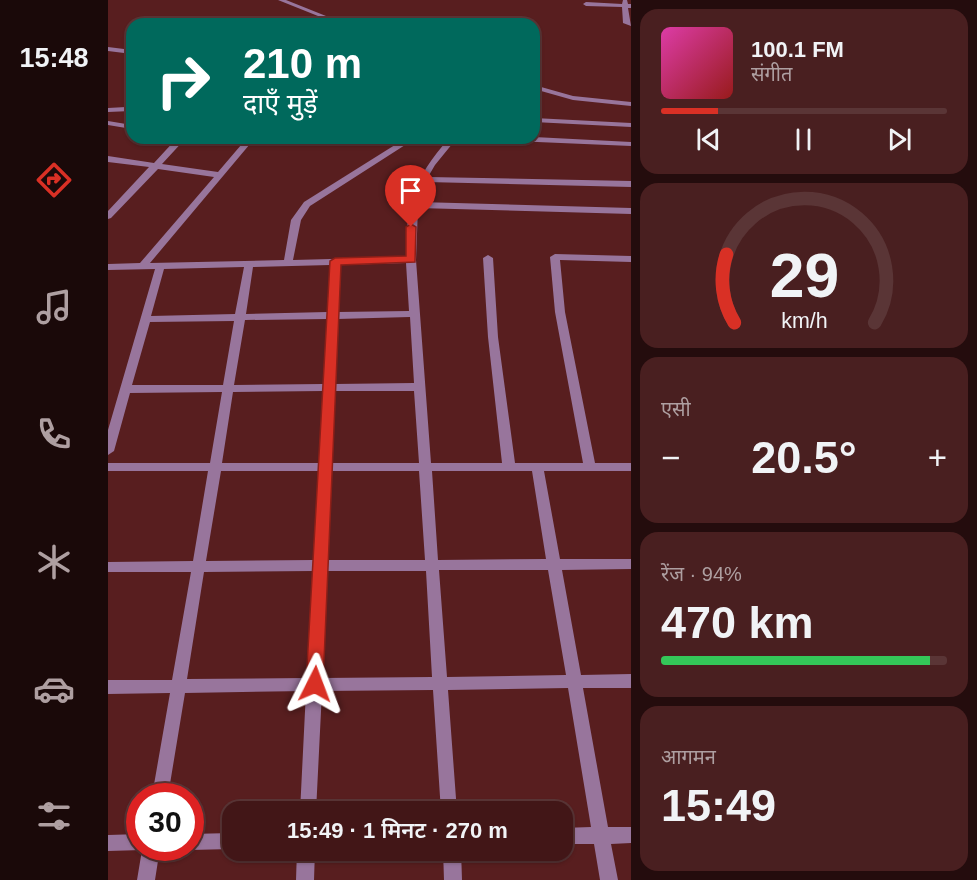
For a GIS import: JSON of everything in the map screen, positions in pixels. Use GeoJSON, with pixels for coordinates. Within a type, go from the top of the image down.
{"type":"FeatureCollection","features":[{"type":"Feature","properties":{"kind":"street"},"geometry":{"type":"LineString","coordinates":[[108,49],[126,51]]}},
{"type":"Feature","properties":{"kind":"street"},"geometry":{"type":"LineString","coordinates":[[108,110],[126,109]]}},
{"type":"Feature","properties":{"kind":"street"},"geometry":{"type":"LineString","coordinates":[[540,120],[630,125]]}},
{"type":"Feature","properties":{"kind":"street"},"geometry":{"type":"LineString","coordinates":[[108,123],[126,126]]}},
{"type":"Feature","properties":{"kind":"street"},"geometry":{"type":"LineString","coordinates":[[540,140],[630,144]]}},
{"type":"Feature","properties":{"kind":"street"},"geometry":{"type":"LineString","coordinates":[[108,216],[176,144]]}},
{"type":"Feature","properties":{"kind":"street"},"geometry":{"type":"LineString","coordinates":[[142,267],[246,144]]}},
{"type":"Feature","properties":{"kind":"street"},"geometry":{"type":"LineString","coordinates":[[288,263],[296,220],[307,204],[402,144]]}},
{"type":"Feature","properties":{"kind":"street"},"geometry":{"type":"LineString","coordinates":[[448,144],[423,179],[411,227],[411,260],[448,801]]}},
{"type":"Feature","properties":{"kind":"street"},"geometry":{"type":"LineString","coordinates":[[108,159],[219,175]]}},
{"type":"Feature","properties":{"kind":"street"},"geometry":{"type":"LineString","coordinates":[[423,179],[630,184]]}},
{"type":"Feature","properties":{"kind":"street"},"geometry":{"type":"LineString","coordinates":[[415,205],[630,212]]}},
{"type":"Feature","properties":{"kind":"street"},"geometry":{"type":"LineString","coordinates":[[590,467],[560,312],[555,257],[630,259]]}},
{"type":"Feature","properties":{"kind":"street"},"geometry":{"type":"LineString","coordinates":[[488,258],[493,337],[509,467]]}},
{"type":"Feature","properties":{"kind":"street"},"geometry":{"type":"LineString","coordinates":[[108,267],[411,260]]}},
{"type":"Feature","properties":{"kind":"street"},"geometry":{"type":"LineString","coordinates":[[309,801],[335,261]]}},
{"type":"Feature","properties":{"kind":"street"},"geometry":{"type":"LineString","coordinates":[[162,783],[249,264]]}},
{"type":"Feature","properties":{"kind":"street"},"geometry":{"type":"LineString","coordinates":[[108,451],[160,267]]}},
{"type":"Feature","properties":{"kind":"street"},"geometry":{"type":"LineString","coordinates":[[145,319],[416,314]]}},
{"type":"Feature","properties":{"kind":"street"},"geometry":{"type":"LineString","coordinates":[[125,389],[421,387]]}},
{"type":"Feature","properties":{"kind":"street"},"geometry":{"type":"LineString","coordinates":[[108,467],[630,467]]}},
{"type":"Feature","properties":{"kind":"street"},"geometry":{"type":"LineString","coordinates":[[537,467],[609,880]]}},
{"type":"Feature","properties":{"kind":"street"},"geometry":{"type":"LineString","coordinates":[[108,567],[630,564]]}},
{"type":"Feature","properties":{"kind":"street"},"geometry":{"type":"LineString","coordinates":[[108,687],[630,681]]}},
{"type":"Feature","properties":{"kind":"street"},"geometry":{"type":"LineString","coordinates":[[573,836],[630,835]]}},
{"type":"Feature","properties":{"kind":"street"},"geometry":{"type":"LineString","coordinates":[[204,842],[222,841]]}},
{"type":"Feature","properties":{"kind":"street"},"geometry":{"type":"LineString","coordinates":[[108,843],[126,842]]}},
{"type":"Feature","properties":{"kind":"street"},"geometry":{"type":"LineString","coordinates":[[146,880],[149,861]]}},
{"type":"Feature","properties":{"kind":"street"},"geometry":{"type":"LineString","coordinates":[[305,880],[306,861]]}},
{"type":"Feature","properties":{"kind":"street"},"geometry":{"type":"LineString","coordinates":[[452,861],[453,880]]}},
{"type":"Feature","properties":{"kind":"lane"},"geometry":{"type":"LineString","coordinates":[[282,0],[328,18]]}},
{"type":"Feature","properties":{"kind":"lane"},"geometry":{"type":"LineString","coordinates":[[586,4],[627,4],[626,23],[630,24]]}},
{"type":"Feature","properties":{"kind":"lane"},"geometry":{"type":"LineString","coordinates":[[540,89],[573,98],[630,104]]}},
{"type":"Feature","properties":{"kind":"route"},"geometry":{"type":"LineString","coordinates":[[315,684],[335,261],[411,260],[411,227]]}}]}
